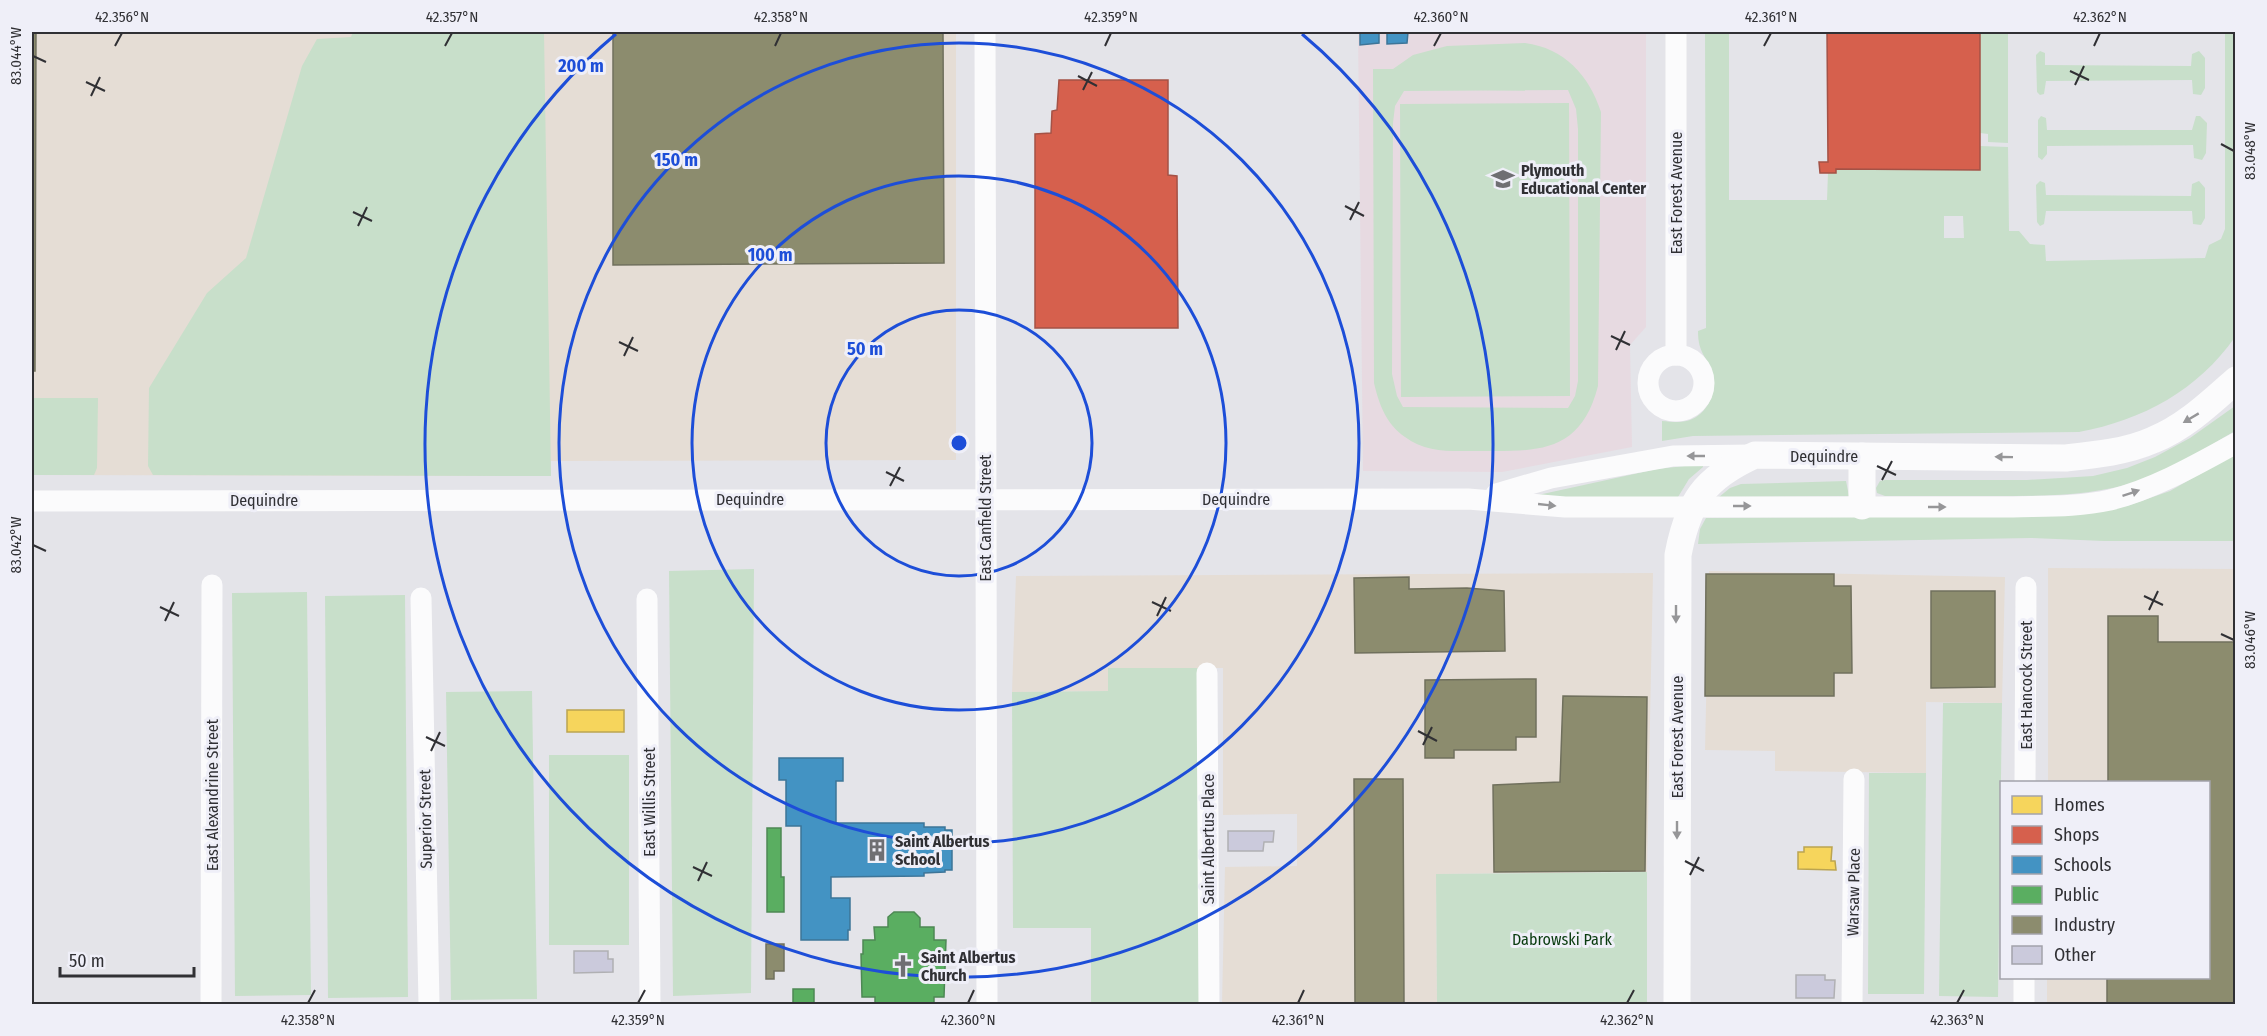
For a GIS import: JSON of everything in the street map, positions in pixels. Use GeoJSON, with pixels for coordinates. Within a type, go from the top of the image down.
{"type":"FeatureCollection","features":[{"type":"Feature","properties":{"kind":"main road","name":"Dequindre"},"geometry":{"type":"LineString","coordinates":[[1755,455],[2066,458],[2104,454],[2152,441],[2199,413],[2235,380]]}},
{"type":"Feature","properties":{"kind":"main road","name":"East Forest Avenue"},"geometry":{"type":"LineString","coordinates":[[1677,1005],[1678,555],[1683,528],[1692,506],[1713,480],[1736,464],[1755,455]]}},
{"type":"Feature","properties":{"kind":"main road"},"geometry":{"type":"LineString","coordinates":[[1862,456],[1862,506]]}},
{"type":"Feature","properties":{"kind":"street","name":"East Canfield Street"},"geometry":{"type":"LineString","coordinates":[[985,32],[987,1005]]}},
{"type":"Feature","properties":{"kind":"street","name":"East Forest Avenue"},"geometry":{"type":"LineString","coordinates":[[1676,32],[1676,354]]}},
{"type":"Feature","properties":{"kind":"street","name":"Dequindre"},"geometry":{"type":"LineString","coordinates":[[32,501],[1468,499],[1565,507],[2037,506],[2073,505],[2131,494],[2235,443]]}},
{"type":"Feature","properties":{"kind":"street","name":"Dequindre"},"geometry":{"type":"LineString","coordinates":[[1468,499],[1506,493],[1551,478],[1673,456],[1755,455]]}},
{"type":"Feature","properties":{"kind":"street","name":"East Alexandrine Street"},"geometry":{"type":"LineString","coordinates":[[211,1005],[212,585]]}},
{"type":"Feature","properties":{"kind":"street","name":"East Hancock Street"},"geometry":{"type":"LineString","coordinates":[[2025,781],[2026,586]]}},
{"type":"Feature","properties":{"kind":"street","name":"Superior Street"},"geometry":{"type":"LineString","coordinates":[[421,598],[429,1005]]}},
{"type":"Feature","properties":{"kind":"street","name":"East Willis Street"},"geometry":{"type":"LineString","coordinates":[[647,599],[650,1005]]}},
{"type":"Feature","properties":{"kind":"street","name":"Saint Albertus Place"},"geometry":{"type":"LineString","coordinates":[[1208,673],[1209,1005]]}},
{"type":"Feature","properties":{"kind":"street","name":"Warsaw Place"},"geometry":{"type":"LineString","coordinates":[[1852,1005],[1854,779]]}},
{"type":"Feature","properties":{"kind":"street"},"geometry":{"type":"LineString","coordinates":[[2024,979],[2024,1005]]}},
{"type":"Feature","properties":{"kind":"shaded area"},"geometry":{"type":"Polygon","coordinates":[[[32,32],[956,32],[956,460],[551,461],[551,476],[32,475],[32,32]]]}},
{"type":"Feature","properties":{"kind":"shaded area","name":"Plymouth Educational Center"},"geometry":{"type":"Polygon","coordinates":[[[1358,32],[1646,32],[1646,327],[1630,345],[1632,447],[1502,472],[1363,471],[1358,32]]]}},
{"type":"Feature","properties":{"kind":"shaded area"},"geometry":{"type":"Polygon","coordinates":[[[2048,568],[2235,569],[2235,1004],[2047,1004],[2047,979],[2210,979],[2210,781],[2048,781],[2048,568]]]}},
{"type":"Feature","properties":{"kind":"shaded area"},"geometry":{"type":"Polygon","coordinates":[[[1709,571],[2005,577],[2002,703],[1926,702],[1926,773],[1775,771],[1775,751],[1705,750],[1709,571]]]}},
{"type":"Feature","properties":{"kind":"shaded area"},"geometry":{"type":"Polygon","coordinates":[[[1653,573],[1647,872],[1436,874],[1437,1004],[1222,1004],[1225,867],[1297,866],[1297,814],[1223,815],[1223,668],[1109,668],[1108,691],[1012,692],[1016,576],[1653,573]]]}},
{"type":"Feature","properties":{"kind":"green space"},"geometry":{"type":"Polygon","coordinates":[[[353,32],[544,32],[551,476],[153,475],[148,466],[149,388],[207,293],[246,258],[302,66],[317,39],[351,37],[353,32]]]}},
{"type":"Feature","properties":{"kind":"green space"},"geometry":{"type":"Polygon","coordinates":[[[1705,32],[1729,32],[1729,200],[1827,200],[1828,173],[1836,173],[1836,169],[1980,170],[1980,146],[2008,147],[2009,231],[2019,231],[2030,244],[2045,245],[2046,261],[2205,258],[2209,245],[2221,239],[2225,229],[2225,32],[2235,32],[2235,337],[2204,373],[2167,400],[2125,420],[2079,432],[1693,436],[1662,441],[1662,421],[1690,420],[1702,412],[1710,401],[1714,388],[1713,374],[1698,339],[1698,331],[1706,328],[1705,32]],[[1944,216],[1944,238],[1964,238],[1963,216],[1944,216]]]}},
{"type":"Feature","properties":{"kind":"green space"},"geometry":{"type":"Polygon","coordinates":[[[1980,32],[2008,32],[2008,143],[1988,142],[1988,134],[1980,133],[1980,32]]]}},
{"type":"Feature","properties":{"kind":"green space"},"geometry":{"type":"Polygon","coordinates":[[[1525,43],[1552,51],[1563,57],[1582,75],[1590,86],[1601,112],[1598,386],[1590,409],[1579,426],[1567,437],[1552,445],[1517,451],[1456,451],[1421,446],[1398,432],[1388,420],[1374,383],[1373,69],[1393,69],[1413,55],[1447,46],[1525,43]],[[1568,90],[1404,91],[1395,106],[1393,123],[1392,374],[1397,396],[1403,407],[1568,408],[1575,396],[1578,381],[1578,129],[1576,109],[1568,90]]]}},
{"type":"Feature","properties":{"kind":"green space"},"geometry":{"type":"Polygon","coordinates":[[[2040,51],[2045,53],[2045,65],[2191,66],[2192,54],[2199,51],[2205,58],[2205,88],[2201,95],[2193,94],[2192,80],[2046,81],[2044,94],[2040,95],[2037,92],[2036,55],[2040,51]]]}},
{"type":"Feature","properties":{"kind":"green space"},"geometry":{"type":"Polygon","coordinates":[[[1569,103],[1570,396],[1401,397],[1400,104],[1569,103]]]}},
{"type":"Feature","properties":{"kind":"green space"},"geometry":{"type":"Polygon","coordinates":[[[2041,116],[2046,118],[2047,130],[2192,130],[2196,116],[2200,116],[2207,123],[2206,153],[2202,160],[2194,158],[2193,145],[2047,146],[2047,154],[2042,160],[2038,157],[2038,120],[2041,116]]]}},
{"type":"Feature","properties":{"kind":"green space"},"geometry":{"type":"Polygon","coordinates":[[[2040,181],[2045,183],[2046,195],[2191,196],[2192,184],[2199,181],[2205,188],[2205,218],[2201,225],[2193,224],[2192,211],[2046,211],[2044,224],[2040,226],[2037,222],[2036,185],[2040,181]]]}},
{"type":"Feature","properties":{"kind":"green space"},"geometry":{"type":"Polygon","coordinates":[[[32,398],[98,398],[97,468],[94,475],[32,475],[32,398]]]}},
{"type":"Feature","properties":{"kind":"green space"},"geometry":{"type":"Polygon","coordinates":[[[2235,406],[2235,431],[2166,470],[2124,485],[2088,492],[2033,496],[1885,496],[1877,493],[1876,488],[1880,481],[1885,480],[2027,480],[2093,476],[2127,468],[2155,457],[2190,438],[2235,406]]]}},
{"type":"Feature","properties":{"kind":"green space"},"geometry":{"type":"Polygon","coordinates":[[[2235,454],[2235,541],[2104,541],[2031,538],[1698,544],[1700,529],[1706,518],[2034,516],[2127,506],[2170,491],[2235,454]]]}},
{"type":"Feature","properties":{"kind":"green space"},"geometry":{"type":"Polygon","coordinates":[[[1703,464],[1703,467],[1689,479],[1678,497],[1537,497],[1657,469],[1703,464]]]}},
{"type":"Feature","properties":{"kind":"green space"},"geometry":{"type":"Polygon","coordinates":[[[1846,481],[1849,496],[1719,497],[1730,488],[1741,484],[1846,481]]]}},
{"type":"Feature","properties":{"kind":"green space"},"geometry":{"type":"Polygon","coordinates":[[[754,569],[751,993],[673,996],[669,571],[754,569]]]}},
{"type":"Feature","properties":{"kind":"green space"},"geometry":{"type":"Polygon","coordinates":[[[307,592],[311,995],[235,996],[232,593],[307,592]]]}},
{"type":"Feature","properties":{"kind":"green space"},"geometry":{"type":"Polygon","coordinates":[[[405,595],[408,997],[328,998],[325,596],[405,595]]]}},
{"type":"Feature","properties":{"kind":"green space"},"geometry":{"type":"Polygon","coordinates":[[[1108,668],[1199,668],[1200,1004],[1091,1004],[1091,928],[1013,928],[1012,692],[1108,691],[1108,668]]]}},
{"type":"Feature","properties":{"kind":"green space"},"geometry":{"type":"Polygon","coordinates":[[[532,691],[537,999],[451,1000],[446,692],[532,691]]]}},
{"type":"Feature","properties":{"kind":"green space"},"geometry":{"type":"Polygon","coordinates":[[[1943,703],[2002,703],[1998,997],[1939,996],[1943,703]]]}},
{"type":"Feature","properties":{"kind":"green space"},"geometry":{"type":"Polygon","coordinates":[[[549,755],[629,755],[629,945],[549,945],[549,755]]]}},
{"type":"Feature","properties":{"kind":"green space"},"geometry":{"type":"Polygon","coordinates":[[[1869,773],[1926,773],[1924,994],[1868,994],[1869,773]]]}},
{"type":"Feature","properties":{"kind":"green space","name":"Dabrowski Park"},"geometry":{"type":"Polygon","coordinates":[[[1647,872],[1647,1004],[1437,1004],[1436,874],[1647,872]]]}},
{"type":"Feature","properties":{"kind":"building: Homes"},"geometry":{"type":"Polygon","coordinates":[[[567,710],[624,710],[624,732],[567,732],[567,710]]]}},
{"type":"Feature","properties":{"kind":"building: Homes"},"geometry":{"type":"Polygon","coordinates":[[[1804,847],[1832,847],[1831,861],[1835,861],[1836,870],[1798,869],[1798,852],[1804,852],[1804,847]]]}},
{"type":"Feature","properties":{"kind":"building: Shops"},"geometry":{"type":"Polygon","coordinates":[[[1827,32],[1980,32],[1980,170],[1836,169],[1836,173],[1820,173],[1819,162],[1828,162],[1827,32]]]}},
{"type":"Feature","properties":{"kind":"building: Shops"},"geometry":{"type":"Polygon","coordinates":[[[1059,80],[1168,80],[1168,175],[1177,176],[1178,328],[1035,328],[1035,134],[1051,133],[1052,111],[1057,110],[1059,80]]]}},
{"type":"Feature","properties":{"kind":"building: Schools"},"geometry":{"type":"Polygon","coordinates":[[[1360,32],[1379,32],[1379,43],[1360,45],[1360,32]]]}},
{"type":"Feature","properties":{"kind":"building: Schools"},"geometry":{"type":"Polygon","coordinates":[[[1387,32],[1408,32],[1407,43],[1387,44],[1387,32]]]}},
{"type":"Feature","properties":{"kind":"building: Schools","name":"Saint Albertus School"},"geometry":{"type":"Polygon","coordinates":[[[779,758],[843,758],[843,781],[836,781],[836,823],[924,823],[924,827],[945,827],[945,830],[952,830],[952,870],[924,873],[924,876],[831,877],[831,898],[850,898],[848,940],[801,940],[801,826],[786,826],[786,780],[779,780],[779,758]]]}},
{"type":"Feature","properties":{"kind":"building: Public"},"geometry":{"type":"Polygon","coordinates":[[[767,828],[781,828],[784,912],[767,912],[767,828]]]}},
{"type":"Feature","properties":{"kind":"building: Public","name":"Saint Albertus Church"},"geometry":{"type":"Polygon","coordinates":[[[894,912],[914,912],[920,918],[920,927],[934,927],[934,940],[946,940],[944,997],[934,997],[934,1004],[875,1004],[875,997],[862,997],[863,940],[875,940],[874,927],[888,927],[888,917],[894,912]]]}},
{"type":"Feature","properties":{"kind":"building: Public"},"geometry":{"type":"Polygon","coordinates":[[[793,989],[814,989],[814,1004],[793,1004],[793,989]]]}},
{"type":"Feature","properties":{"kind":"building: Industry"},"geometry":{"type":"Polygon","coordinates":[[[32,32],[36,32],[35,371],[32,371],[32,32]]]}},
{"type":"Feature","properties":{"kind":"building: Industry"},"geometry":{"type":"Polygon","coordinates":[[[613,32],[943,32],[944,263],[613,265],[613,32]]]}},
{"type":"Feature","properties":{"kind":"building: Industry"},"geometry":{"type":"Polygon","coordinates":[[[1706,574],[1834,574],[1834,586],[1851,586],[1852,673],[1834,673],[1834,696],[1705,696],[1706,574]]]}},
{"type":"Feature","properties":{"kind":"building: Industry"},"geometry":{"type":"Polygon","coordinates":[[[1409,577],[1409,589],[1467,588],[1504,591],[1505,651],[1355,653],[1354,578],[1409,577]]]}},
{"type":"Feature","properties":{"kind":"building: Industry"},"geometry":{"type":"Polygon","coordinates":[[[1931,591],[1995,591],[1995,687],[1931,688],[1931,591]]]}},
{"type":"Feature","properties":{"kind":"building: Industry"},"geometry":{"type":"Polygon","coordinates":[[[2108,616],[2158,616],[2158,642],[2236,642],[2236,1004],[2107,1004],[2107,979],[2210,979],[2210,781],[2108,781],[2108,616]]]}},
{"type":"Feature","properties":{"kind":"building: Industry"},"geometry":{"type":"Polygon","coordinates":[[[1536,679],[1536,737],[1516,737],[1516,750],[1454,750],[1454,758],[1425,758],[1425,680],[1536,679]]]}},
{"type":"Feature","properties":{"kind":"building: Industry"},"geometry":{"type":"Polygon","coordinates":[[[1563,696],[1647,697],[1645,871],[1494,872],[1493,785],[1560,782],[1563,696]]]}},
{"type":"Feature","properties":{"kind":"building: Industry"},"geometry":{"type":"Polygon","coordinates":[[[1354,779],[1403,779],[1404,1004],[1355,1004],[1354,779]]]}},
{"type":"Feature","properties":{"kind":"building: Industry"},"geometry":{"type":"Polygon","coordinates":[[[766,944],[784,944],[784,971],[774,971],[774,979],[766,979],[766,944]]]}},
{"type":"Feature","properties":{"kind":"building: Other"},"geometry":{"type":"Polygon","coordinates":[[[1228,831],[1274,831],[1273,842],[1264,842],[1263,851],[1228,851],[1228,831]]]}},
{"type":"Feature","properties":{"kind":"building: Other"},"geometry":{"type":"Polygon","coordinates":[[[574,951],[608,951],[608,959],[613,959],[613,972],[574,973],[574,951]]]}},
{"type":"Feature","properties":{"kind":"building: Other"},"geometry":{"type":"Polygon","coordinates":[[[1796,975],[1825,975],[1825,980],[1835,980],[1834,998],[1796,998],[1796,975]]]}},
{"type":"Feature","properties":{"kind":"place","name":"Plymouth Educational Center"},"geometry":{"type":"Point","coordinates":[1503,179]}},
{"type":"Feature","properties":{"kind":"place","name":"Saint Albertus School"},"geometry":{"type":"Point","coordinates":[877,850]}},
{"type":"Feature","properties":{"kind":"place","name":"Saint Albertus Church"},"geometry":{"type":"Point","coordinates":[903,966]}}]}
